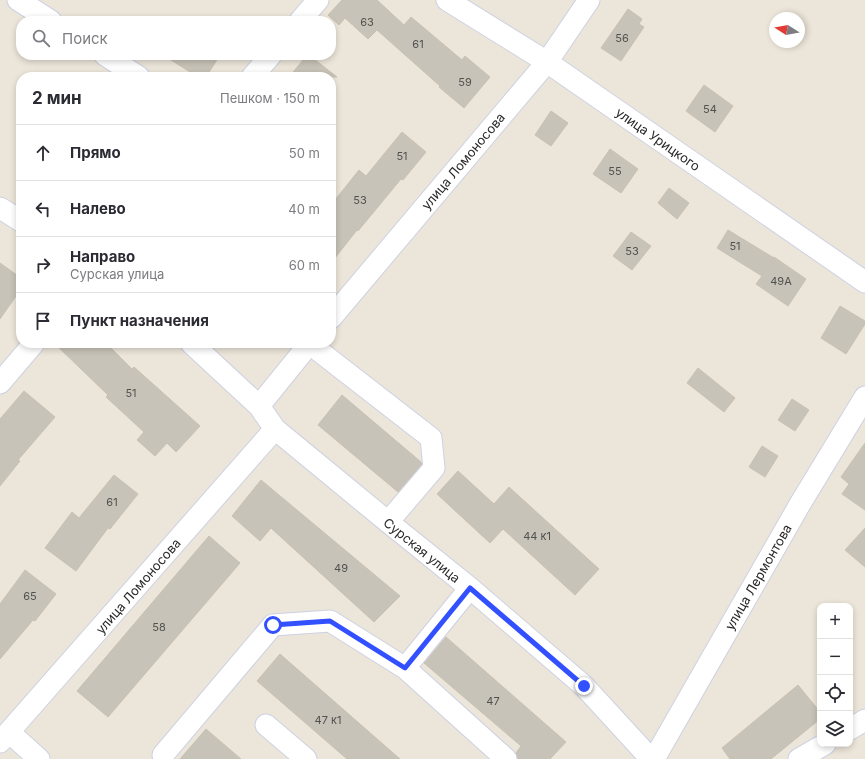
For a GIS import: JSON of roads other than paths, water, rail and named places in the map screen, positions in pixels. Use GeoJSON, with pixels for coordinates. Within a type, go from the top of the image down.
{"type":"FeatureCollection","features":[{"type":"Feature","properties":{"kind":"street"},"geometry":{"type":"LineString","coordinates":[[18,0],[43,16]]}},
{"type":"Feature","properties":{"kind":"street"},"geometry":{"type":"LineString","coordinates":[[304,16],[318,0]]}},
{"type":"Feature","properties":{"kind":"street","name":"улица Урицкого"},"geometry":{"type":"LineString","coordinates":[[447,0],[547,62],[865,282]]}},
{"type":"Feature","properties":{"kind":"street","name":"улица Ломоносова"},"geometry":{"type":"LineString","coordinates":[[336,312],[547,62],[589,0]]}},
{"type":"Feature","properties":{"kind":"street"},"geometry":{"type":"LineString","coordinates":[[112,60],[131,72]]}},
{"type":"Feature","properties":{"kind":"street"},"geometry":{"type":"LineString","coordinates":[[256,72],[267,60]]}},
{"type":"Feature","properties":{"kind":"street"},"geometry":{"type":"LineString","coordinates":[[0,208],[16,218]]}},
{"type":"Feature","properties":{"kind":"street"},"geometry":{"type":"LineString","coordinates":[[0,383],[30,348]]}},
{"type":"Feature","properties":{"kind":"street","name":"Сурская улица"},"geometry":{"type":"LineString","coordinates":[[196,348],[259,406],[275,429],[470,588],[584,686],[653,759]]}},
{"type":"Feature","properties":{"kind":"street"},"geometry":{"type":"LineString","coordinates":[[259,406],[306,348]]}},
{"type":"Feature","properties":{"kind":"street"},"geometry":{"type":"LineString","coordinates":[[316,348],[431,438],[434,468],[388,522]]}},
{"type":"Feature","properties":{"kind":"street","name":"улица Лермонтова"},"geometry":{"type":"LineString","coordinates":[[653,759],[800,504],[865,397]]}},
{"type":"Feature","properties":{"kind":"street","name":"улица Ломоносова"},"geometry":{"type":"LineString","coordinates":[[5,737],[275,429]]}},
{"type":"Feature","properties":{"kind":"street"},"geometry":{"type":"LineString","coordinates":[[405,668],[470,588]]}},
{"type":"Feature","properties":{"kind":"street"},"geometry":{"type":"LineString","coordinates":[[163,755],[273,625],[330,621],[405,668],[506,759]]}},
{"type":"Feature","properties":{"kind":"street"},"geometry":{"type":"LineString","coordinates":[[853,727],[865,720]]}},
{"type":"Feature","properties":{"kind":"street"},"geometry":{"type":"LineString","coordinates":[[266,724],[306,759]]}},
{"type":"Feature","properties":{"kind":"street"},"geometry":{"type":"LineString","coordinates":[[5,737],[39,759]]}},
{"type":"Feature","properties":{"kind":"street"},"geometry":{"type":"LineString","coordinates":[[799,759],[820,747]]}}]}
